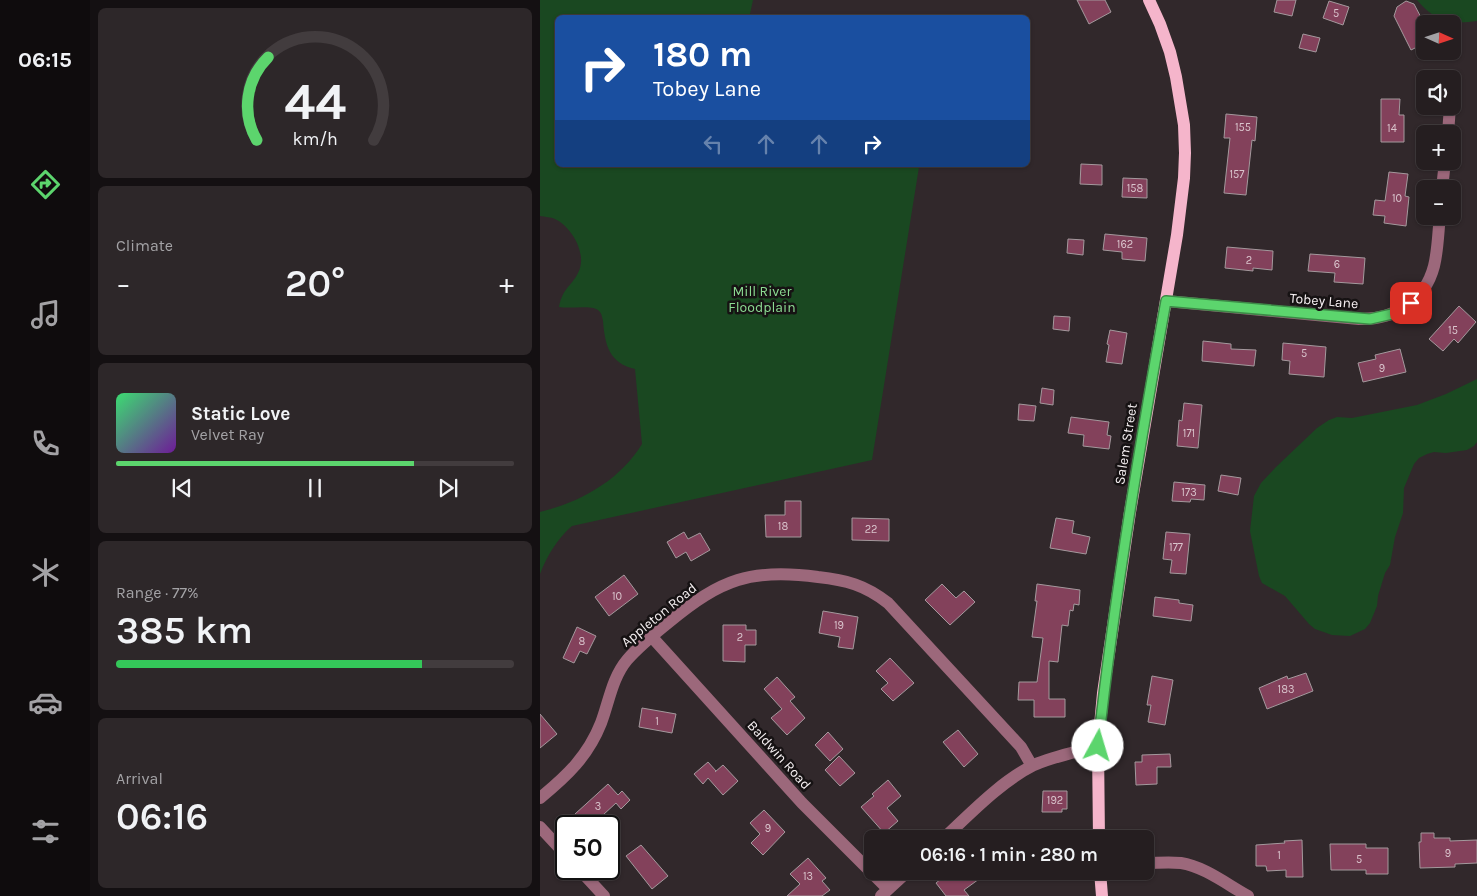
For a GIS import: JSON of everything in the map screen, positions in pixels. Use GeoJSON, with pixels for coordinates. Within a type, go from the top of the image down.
{"type":"FeatureCollection","features":[{"type":"Feature","properties":{"kind":"main road","name":"Salem Street"},"geometry":{"type":"LineString","coordinates":[[1099,830],[1098,746],[1103,693],[1184,178],[1185,144],[1182,105],[1170,52],[1149,0]]}},
{"type":"Feature","properties":{"kind":"main road"},"geometry":{"type":"LineString","coordinates":[[1101,880],[1102,896]]}},
{"type":"Feature","properties":{"kind":"street","name":"Tobey Lane"},"geometry":{"type":"LineString","coordinates":[[1166,301],[1359,319],[1381,318],[1402,310],[1415,300],[1425,287],[1434,266],[1439,225]]}},
{"type":"Feature","properties":{"kind":"street","name":"Appleton Road"},"geometry":{"type":"LineString","coordinates":[[540,798],[568,775],[588,750],[601,722],[614,682],[627,660],[652,636],[708,593],[728,583],[762,574],[790,574],[838,579],[875,593],[888,603],[1023,749],[1032,766]]}},
{"type":"Feature","properties":{"kind":"street","name":"Baldwin Road"},"geometry":{"type":"LineString","coordinates":[[652,636],[884,893]]}},
{"type":"Feature","properties":{"kind":"street"},"geometry":{"type":"LineString","coordinates":[[953,830],[988,797],[1032,766],[1098,746]]}},
{"type":"Feature","properties":{"kind":"street"},"geometry":{"type":"LineString","coordinates":[[540,827],[555,843]]}},
{"type":"Feature","properties":{"kind":"street"},"geometry":{"type":"LineString","coordinates":[[1154,863],[1190,865],[1248,896]]}},
{"type":"Feature","properties":{"kind":"street"},"geometry":{"type":"LineString","coordinates":[[589,880],[604,896]]}},
{"type":"Feature","properties":{"kind":"street"},"geometry":{"type":"LineString","coordinates":[[884,893],[898,880]]}},
{"type":"Feature","properties":{"kind":"green space","name":"Mill River Floodplain"},"geometry":{"type":"Polygon","coordinates":[[[540,0],[753,0],[750,15],[555,15],[555,167],[919,167],[872,460],[572,526],[553,548],[540,574],[540,512],[570,502],[598,488],[623,468],[642,444],[635,369],[619,362],[610,352],[605,338],[602,315],[598,310],[559,307],[565,291],[581,266],[580,250],[567,228],[555,219],[540,216],[540,0]]]}},
{"type":"Feature","properties":{"kind":"green space"},"geometry":{"type":"Polygon","coordinates":[[[1417,0],[1477,0],[1477,21],[1461,22],[1461,15],[1434,15],[1417,0]]]}},
{"type":"Feature","properties":{"kind":"green space"},"geometry":{"type":"Polygon","coordinates":[[[1477,379],[1477,442],[1467,450],[1427,454],[1419,458],[1414,464],[1404,488],[1403,513],[1395,537],[1390,565],[1385,573],[1377,606],[1370,623],[1365,629],[1350,636],[1332,635],[1315,629],[1285,596],[1262,583],[1259,576],[1250,531],[1254,496],[1261,483],[1317,428],[1329,420],[1337,417],[1352,418],[1417,405],[1477,379]]]}},
{"type":"Feature","properties":{"kind":"building"},"geometry":{"type":"Polygon","coordinates":[[[1077,0],[1105,0],[1111,12],[1089,24],[1077,0]]]}},
{"type":"Feature","properties":{"kind":"building"},"geometry":{"type":"Polygon","coordinates":[[[1277,0],[1296,0],[1292,16],[1274,12],[1277,0]]]}},
{"type":"Feature","properties":{"kind":"building"},"geometry":{"type":"Polygon","coordinates":[[[1329,1],[1349,7],[1343,25],[1323,18],[1329,1]]]}},
{"type":"Feature","properties":{"kind":"building"},"geometry":{"type":"Polygon","coordinates":[[[1406,1],[1414,4],[1420,15],[1416,15],[1416,48],[1411,50],[1394,16],[1397,7],[1406,1]]]}},
{"type":"Feature","properties":{"kind":"building"},"geometry":{"type":"Polygon","coordinates":[[[1303,34],[1320,38],[1316,52],[1299,48],[1303,34]]]}},
{"type":"Feature","properties":{"kind":"building"},"geometry":{"type":"Polygon","coordinates":[[[1381,99],[1400,99],[1399,115],[1404,115],[1404,142],[1381,142],[1381,99]]]}},
{"type":"Feature","properties":{"kind":"building"},"geometry":{"type":"Polygon","coordinates":[[[1226,114],[1257,117],[1255,141],[1252,140],[1246,195],[1224,193],[1230,138],[1224,138],[1226,114]]]}},
{"type":"Feature","properties":{"kind":"building"},"geometry":{"type":"Polygon","coordinates":[[[1081,164],[1102,165],[1102,185],[1080,184],[1081,164]]]}},
{"type":"Feature","properties":{"kind":"building"},"geometry":{"type":"Polygon","coordinates":[[[1389,172],[1408,174],[1405,196],[1409,197],[1406,226],[1384,223],[1385,216],[1373,215],[1375,200],[1385,201],[1389,172]]]}},
{"type":"Feature","properties":{"kind":"building"},"geometry":{"type":"Polygon","coordinates":[[[1123,178],[1147,179],[1147,198],[1122,197],[1123,178]]]}},
{"type":"Feature","properties":{"kind":"building"},"geometry":{"type":"Polygon","coordinates":[[[1105,234],[1147,238],[1145,261],[1122,259],[1122,252],[1103,250],[1105,234]]]}},
{"type":"Feature","properties":{"kind":"building"},"geometry":{"type":"Polygon","coordinates":[[[1068,239],[1084,240],[1083,255],[1067,253],[1068,239]]]}},
{"type":"Feature","properties":{"kind":"building"},"geometry":{"type":"Polygon","coordinates":[[[1227,247],[1273,251],[1272,270],[1253,268],[1253,271],[1225,268],[1227,247]]]}},
{"type":"Feature","properties":{"kind":"building"},"geometry":{"type":"Polygon","coordinates":[[[1310,254],[1365,258],[1363,284],[1334,282],[1335,273],[1308,271],[1310,254]]]}},
{"type":"Feature","properties":{"kind":"building"},"geometry":{"type":"Polygon","coordinates":[[[1459,306],[1476,322],[1458,343],[1454,339],[1443,351],[1429,339],[1459,306]]]}},
{"type":"Feature","properties":{"kind":"building"},"geometry":{"type":"Polygon","coordinates":[[[1054,316],[1070,317],[1069,331],[1053,329],[1054,316]]]}},
{"type":"Feature","properties":{"kind":"building"},"geometry":{"type":"Polygon","coordinates":[[[1110,330],[1127,333],[1122,364],[1106,362],[1110,330]]]}},
{"type":"Feature","properties":{"kind":"building"},"geometry":{"type":"Polygon","coordinates":[[[1203,341],[1231,344],[1231,349],[1256,350],[1254,366],[1202,361],[1203,341]]]}},
{"type":"Feature","properties":{"kind":"building"},"geometry":{"type":"Polygon","coordinates":[[[1283,343],[1326,347],[1324,377],[1289,374],[1290,361],[1282,360],[1283,343]]]}},
{"type":"Feature","properties":{"kind":"building"},"geometry":{"type":"Polygon","coordinates":[[[1400,349],[1406,372],[1363,382],[1358,363],[1376,359],[1375,355],[1400,349]]]}},
{"type":"Feature","properties":{"kind":"building"},"geometry":{"type":"Polygon","coordinates":[[[1042,388],[1054,390],[1053,405],[1040,403],[1042,388]]]}},
{"type":"Feature","properties":{"kind":"building"},"geometry":{"type":"Polygon","coordinates":[[[1184,403],[1202,405],[1198,448],[1177,446],[1179,420],[1182,421],[1184,403]]]}},
{"type":"Feature","properties":{"kind":"building"},"geometry":{"type":"Polygon","coordinates":[[[1019,404],[1036,406],[1034,421],[1018,420],[1019,404]]]}},
{"type":"Feature","properties":{"kind":"building"},"geometry":{"type":"Polygon","coordinates":[[[1071,417],[1109,422],[1107,435],[1111,436],[1109,449],[1083,446],[1084,435],[1068,433],[1071,417]]]}},
{"type":"Feature","properties":{"kind":"building"},"geometry":{"type":"Polygon","coordinates":[[[1221,475],[1241,478],[1238,495],[1218,491],[1221,475]]]}},
{"type":"Feature","properties":{"kind":"building"},"geometry":{"type":"Polygon","coordinates":[[[1174,482],[1205,485],[1204,500],[1191,499],[1190,502],[1172,501],[1174,482]]]}},
{"type":"Feature","properties":{"kind":"building"},"geometry":{"type":"Polygon","coordinates":[[[785,501],[801,501],[801,537],[766,537],[765,515],[785,515],[785,501]]]}},
{"type":"Feature","properties":{"kind":"building"},"geometry":{"type":"Polygon","coordinates":[[[852,518],[889,519],[889,541],[852,540],[852,518]]]}},
{"type":"Feature","properties":{"kind":"building"},"geometry":{"type":"Polygon","coordinates":[[[1056,518],[1074,521],[1072,533],[1090,537],[1086,554],[1050,548],[1056,518]]]}},
{"type":"Feature","properties":{"kind":"building"},"geometry":{"type":"Polygon","coordinates":[[[684,532],[688,539],[700,533],[710,550],[691,561],[686,552],[676,558],[667,542],[684,532]]]}},
{"type":"Feature","properties":{"kind":"building"},"geometry":{"type":"Polygon","coordinates":[[[1166,532],[1190,534],[1186,574],[1170,573],[1172,560],[1163,559],[1166,532]]]}},
{"type":"Feature","properties":{"kind":"building"},"geometry":{"type":"Polygon","coordinates":[[[624,575],[638,594],[609,616],[595,597],[624,575]]]}},
{"type":"Feature","properties":{"kind":"building"},"geometry":{"type":"Polygon","coordinates":[[[942,584],[956,598],[964,591],[975,602],[950,625],[925,600],[942,584]]]}},
{"type":"Feature","properties":{"kind":"building"},"geometry":{"type":"Polygon","coordinates":[[[1037,584],[1080,590],[1079,605],[1074,604],[1073,611],[1070,610],[1068,626],[1062,625],[1058,662],[1049,661],[1049,699],[1065,699],[1065,717],[1034,717],[1034,700],[1018,700],[1019,682],[1037,682],[1043,638],[1032,637],[1037,601],[1035,601],[1037,584]]]}},
{"type":"Feature","properties":{"kind":"building"},"geometry":{"type":"Polygon","coordinates":[[[1155,597],[1179,600],[1179,603],[1193,605],[1191,621],[1153,616],[1155,597]]]}},
{"type":"Feature","properties":{"kind":"building"},"geometry":{"type":"Polygon","coordinates":[[[823,611],[858,617],[853,649],[838,647],[840,637],[819,633],[823,611]]]}},
{"type":"Feature","properties":{"kind":"building"},"geometry":{"type":"Polygon","coordinates":[[[723,625],[746,625],[746,630],[756,630],[756,645],[745,645],[745,662],[723,661],[723,625]]]}},
{"type":"Feature","properties":{"kind":"building"},"geometry":{"type":"Polygon","coordinates":[[[577,627],[596,636],[587,654],[580,651],[574,663],[563,658],[577,627]]]}},
{"type":"Feature","properties":{"kind":"building"},"geometry":{"type":"Polygon","coordinates":[[[890,658],[914,683],[893,701],[881,689],[888,683],[876,671],[890,658]]]}},
{"type":"Feature","properties":{"kind":"building"},"geometry":{"type":"Polygon","coordinates":[[[1306,673],[1313,691],[1267,709],[1259,688],[1287,676],[1288,679],[1306,673]]]}},
{"type":"Feature","properties":{"kind":"building"},"geometry":{"type":"Polygon","coordinates":[[[1152,676],[1173,680],[1165,725],[1148,722],[1151,705],[1147,705],[1152,676]]]}},
{"type":"Feature","properties":{"kind":"building"},"geometry":{"type":"Polygon","coordinates":[[[777,677],[795,697],[790,701],[805,718],[787,735],[771,718],[782,709],[764,689],[777,677]]]}},
{"type":"Feature","properties":{"kind":"building"},"geometry":{"type":"Polygon","coordinates":[[[642,708],[676,714],[672,733],[639,727],[642,708]]]}},
{"type":"Feature","properties":{"kind":"building"},"geometry":{"type":"Polygon","coordinates":[[[540,714],[557,734],[540,748],[540,714]]]}},
{"type":"Feature","properties":{"kind":"building"},"geometry":{"type":"Polygon","coordinates":[[[958,730],[978,754],[964,767],[943,742],[958,730]]]}},
{"type":"Feature","properties":{"kind":"building"},"geometry":{"type":"Polygon","coordinates":[[[828,732],[843,749],[830,761],[815,745],[828,732]]]}},
{"type":"Feature","properties":{"kind":"building"},"geometry":{"type":"Polygon","coordinates":[[[1170,754],[1171,767],[1157,767],[1157,784],[1136,785],[1135,762],[1142,762],[1142,755],[1170,754]]]}},
{"type":"Feature","properties":{"kind":"building"},"geometry":{"type":"Polygon","coordinates":[[[839,756],[855,773],[840,786],[825,770],[839,756]]]}},
{"type":"Feature","properties":{"kind":"building"},"geometry":{"type":"Polygon","coordinates":[[[708,762],[715,772],[723,765],[738,781],[723,795],[708,778],[703,784],[694,774],[708,762]]]}},
{"type":"Feature","properties":{"kind":"building"},"geometry":{"type":"Polygon","coordinates":[[[888,780],[901,796],[887,808],[898,821],[888,830],[881,830],[861,807],[874,796],[872,794],[888,780]]]}},
{"type":"Feature","properties":{"kind":"building"},"geometry":{"type":"Polygon","coordinates":[[[608,784],[618,795],[622,791],[630,800],[621,809],[616,803],[603,815],[575,814],[608,784]]]}},
{"type":"Feature","properties":{"kind":"building"},"geometry":{"type":"Polygon","coordinates":[[[1043,791],[1067,791],[1067,809],[1062,809],[1062,812],[1042,812],[1043,791]]]}},
{"type":"Feature","properties":{"kind":"building"},"geometry":{"type":"Polygon","coordinates":[[[764,810],[785,832],[763,855],[751,843],[760,834],[750,823],[764,810]]]}},
{"type":"Feature","properties":{"kind":"building"},"geometry":{"type":"Polygon","coordinates":[[[1421,833],[1434,833],[1434,838],[1450,838],[1450,841],[1477,840],[1477,863],[1455,864],[1455,867],[1420,868],[1419,842],[1421,842],[1421,833]]]}},
{"type":"Feature","properties":{"kind":"building"},"geometry":{"type":"Polygon","coordinates":[[[1302,840],[1303,877],[1286,877],[1286,870],[1267,871],[1266,866],[1256,866],[1256,845],[1302,840]]]}},
{"type":"Feature","properties":{"kind":"building"},"geometry":{"type":"Polygon","coordinates":[[[1330,844],[1366,844],[1366,848],[1388,848],[1388,874],[1366,874],[1366,870],[1331,870],[1330,844]]]}},
{"type":"Feature","properties":{"kind":"building"},"geometry":{"type":"Polygon","coordinates":[[[641,845],[668,876],[652,889],[626,856],[641,845]]]}},
{"type":"Feature","properties":{"kind":"building"},"geometry":{"type":"Polygon","coordinates":[[[808,858],[826,878],[822,881],[830,890],[822,896],[787,896],[800,884],[790,874],[808,858]]]}},
{"type":"Feature","properties":{"kind":"building"},"geometry":{"type":"Polygon","coordinates":[[[940,880],[978,880],[964,890],[969,896],[946,896],[936,883],[940,880]]]}},
{"type":"Feature","properties":{"kind":"route"},"geometry":{"type":"LineString","coordinates":[[1098,746],[1103,693],[1130,512],[1166,301],[1359,319],[1381,318],[1402,310],[1411,303]]}}]}
